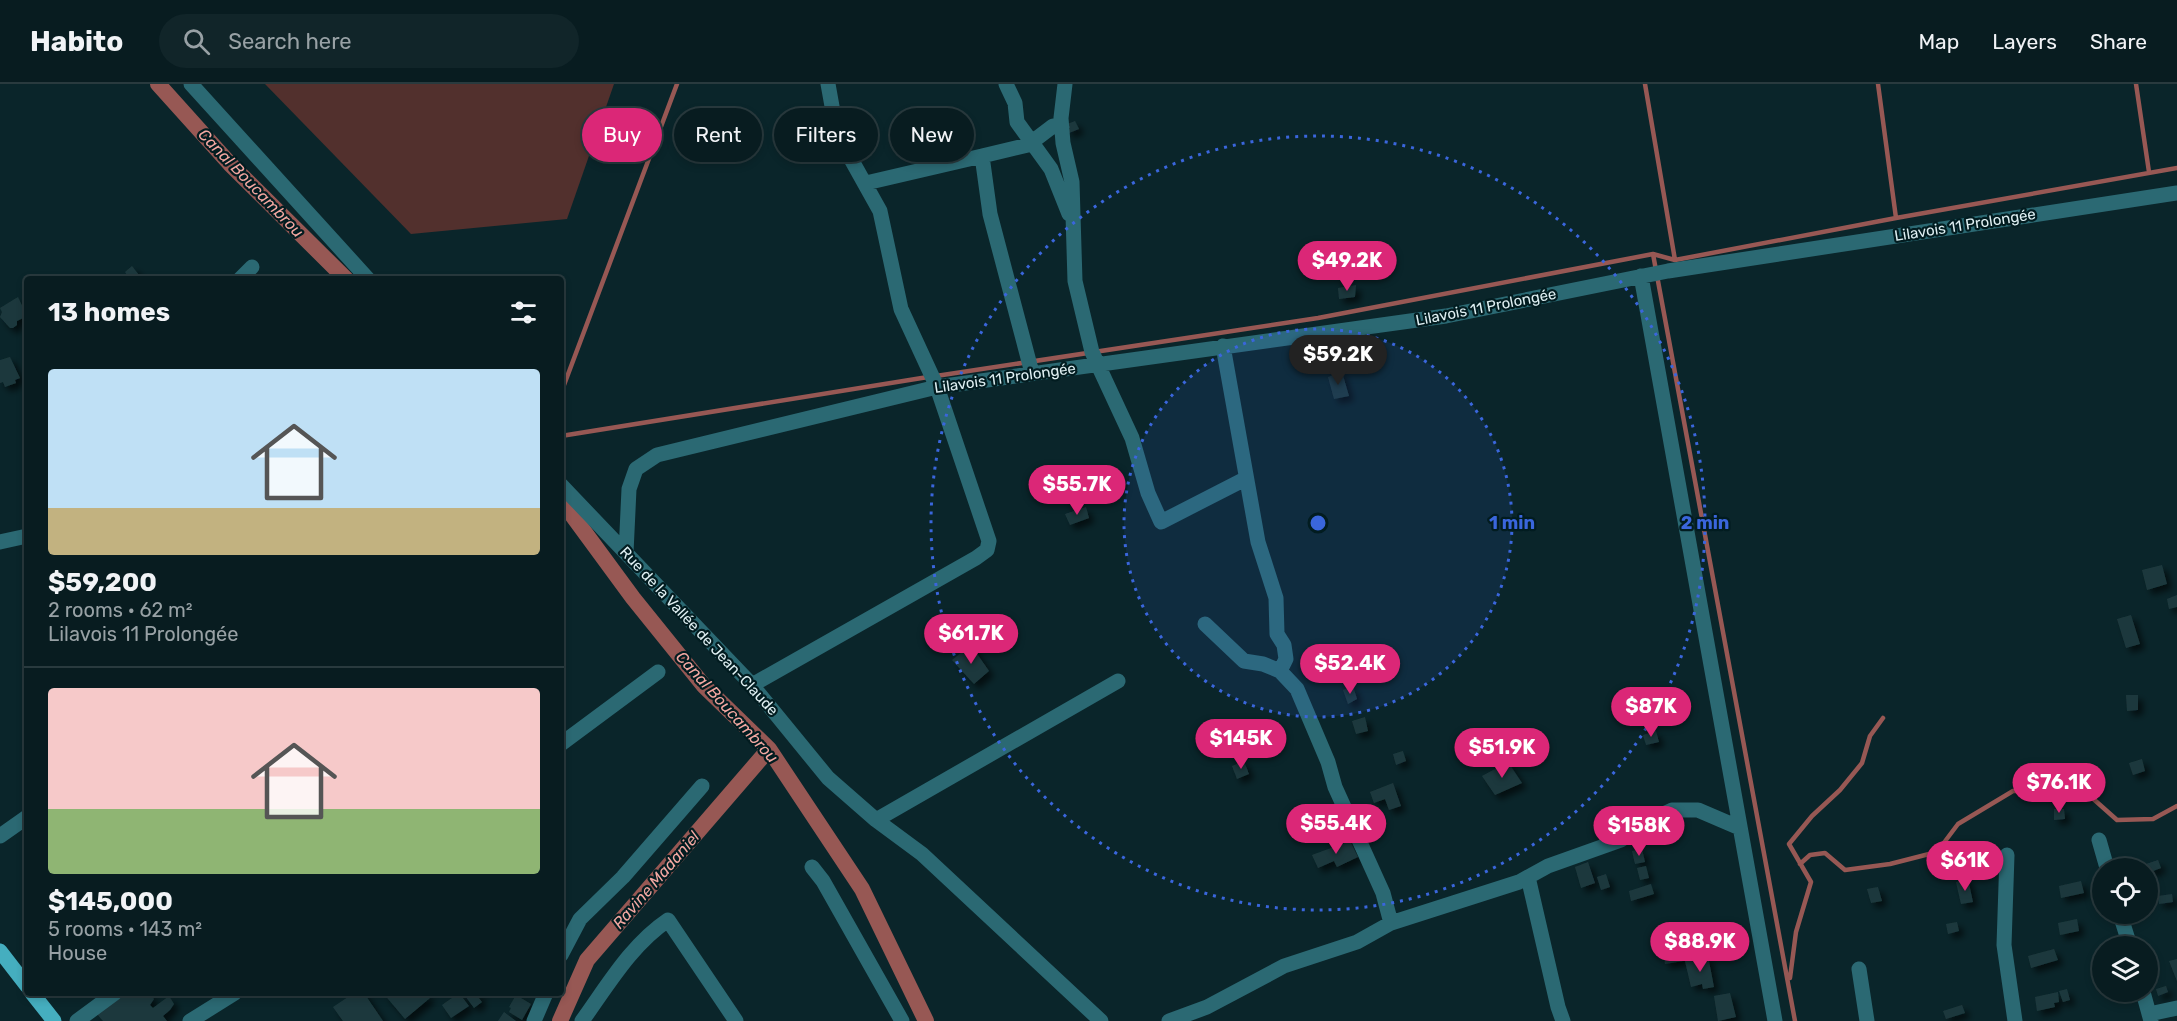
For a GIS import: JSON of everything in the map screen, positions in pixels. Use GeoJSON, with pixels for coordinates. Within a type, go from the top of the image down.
{"type":"FeatureCollection","features":[{"type":"Feature","properties":{"kind":"main road"},"geometry":{"type":"LineString","coordinates":[[0,951],[24,982]]}},
{"type":"Feature","properties":{"kind":"main road"},"geometry":{"type":"LineString","coordinates":[[34,996],[54,1021]]}},
{"type":"Feature","properties":{"kind":"street"},"geometry":{"type":"LineString","coordinates":[[191,84],[365,276]]}},
{"type":"Feature","properties":{"kind":"street"},"geometry":{"type":"LineString","coordinates":[[752,685],[976,558],[987,550],[989,541],[937,387],[901,309],[880,211],[837,134],[828,84]]}},
{"type":"Feature","properties":{"kind":"street"},"geometry":{"type":"LineString","coordinates":[[1005,84],[1015,103],[1017,122],[1051,169],[1074,225]]}},
{"type":"Feature","properties":{"kind":"street"},"geometry":{"type":"LineString","coordinates":[[1065,84],[1062,127],[1066,161],[1072,182],[1075,281],[1092,352],[1132,438],[1148,493],[1161,522],[1245,479]]}},
{"type":"Feature","properties":{"kind":"street"},"geometry":{"type":"LineString","coordinates":[[866,183],[1031,143],[1053,126],[1062,127]]}},
{"type":"Feature","properties":{"kind":"street"},"geometry":{"type":"LineString","coordinates":[[982,156],[990,214],[1032,374]]}},
{"type":"Feature","properties":{"kind":"street","name":"Lilavois 11 Prolongée"},"geometry":{"type":"LineString","coordinates":[[626,553],[629,489],[636,469],[657,455],[937,387],[1446,316],[1668,271],[2177,193]]}},
{"type":"Feature","properties":{"kind":"street"},"geometry":{"type":"LineString","coordinates":[[243,276],[252,267]]}},
{"type":"Feature","properties":{"kind":"street"},"geometry":{"type":"LineString","coordinates":[[1641,276],[1774,1021]]}},
{"type":"Feature","properties":{"kind":"street"},"geometry":{"type":"LineString","coordinates":[[1223,346],[1258,542],[1276,598],[1277,634],[1284,645],[1286,659],[1280,671]]}},
{"type":"Feature","properties":{"kind":"street","name":"Rue de la Vallée de Jean-Claude"},"geometry":{"type":"LineString","coordinates":[[564,487],[752,685],[828,778],[876,820],[922,854],[1101,1021]]}},
{"type":"Feature","properties":{"kind":"street"},"geometry":{"type":"LineString","coordinates":[[0,542],[24,537]]}},
{"type":"Feature","properties":{"kind":"street"},"geometry":{"type":"LineString","coordinates":[[1205,624],[1244,661],[1263,664],[1280,671],[1297,689],[1328,762],[1335,787],[1372,866],[1391,923]]}},
{"type":"Feature","properties":{"kind":"street"},"geometry":{"type":"LineString","coordinates":[[564,742],[658,672]]}},
{"type":"Feature","properties":{"kind":"street"},"geometry":{"type":"LineString","coordinates":[[876,820],[1118,681]]}},
{"type":"Feature","properties":{"kind":"street"},"geometry":{"type":"LineString","coordinates":[[564,949],[580,919],[623,877],[702,786]]}},
{"type":"Feature","properties":{"kind":"street"},"geometry":{"type":"LineString","coordinates":[[1169,1021],[1207,1007],[1284,966],[1357,942],[1391,923],[1501,888],[1548,866],[1621,840],[1646,822],[1671,810],[1698,810],[1740,828]]}},
{"type":"Feature","properties":{"kind":"street"},"geometry":{"type":"LineString","coordinates":[[0,836],[24,819]]}},
{"type":"Feature","properties":{"kind":"street"},"geometry":{"type":"LineString","coordinates":[[2099,840],[2104,858]]}},
{"type":"Feature","properties":{"kind":"street"},"geometry":{"type":"LineString","coordinates":[[2007,855],[2004,945],[2015,1021]]}},
{"type":"Feature","properties":{"kind":"street"},"geometry":{"type":"LineString","coordinates":[[812,867],[823,881],[900,1020]]}},
{"type":"Feature","properties":{"kind":"street"},"geometry":{"type":"LineString","coordinates":[[1528,877],[1563,1021]]}},
{"type":"Feature","properties":{"kind":"street"},"geometry":{"type":"LineString","coordinates":[[582,1021],[633,950],[655,928],[668,920],[736,1021]]}},
{"type":"Feature","properties":{"kind":"street"},"geometry":{"type":"LineString","coordinates":[[1859,969],[1867,1021]]}},
{"type":"Feature","properties":{"kind":"street"},"geometry":{"type":"LineString","coordinates":[[77,1021],[111,996]]}},
{"type":"Feature","properties":{"kind":"street"},"geometry":{"type":"LineString","coordinates":[[190,1021],[230,996]]}},
{"type":"Feature","properties":{"kind":"street"},"geometry":{"type":"LineString","coordinates":[[534,1021],[545,996]]}},
{"type":"Feature","properties":{"kind":"street"},"geometry":{"type":"LineString","coordinates":[[2146,1002],[2150,1018],[2177,1008]]}},
{"type":"Feature","properties":{"kind":"shaded area"},"geometry":{"type":"Polygon","coordinates":[[[265,84],[614,84],[606,108],[582,108],[582,162],[587,162],[567,219],[411,234],[265,84]]]}},
{"type":"Feature","properties":{"kind":"building"},"geometry":{"type":"Polygon","coordinates":[[[1075,121],[1079,129],[1069,133],[1065,125],[1075,121]]]}},
{"type":"Feature","properties":{"kind":"building"},"geometry":{"type":"Polygon","coordinates":[[[132,266],[140,276],[128,276],[125,272],[132,266]]]}},
{"type":"Feature","properties":{"kind":"building"},"geometry":{"type":"Polygon","coordinates":[[[1356,285],[1355,297],[1339,299],[1338,288],[1356,285]]]}},
{"type":"Feature","properties":{"kind":"building"},"geometry":{"type":"Polygon","coordinates":[[[18,297],[24,310],[24,318],[17,321],[17,325],[13,328],[10,328],[0,317],[2,312],[0,308],[18,297]]]}},
{"type":"Feature","properties":{"kind":"building"},"geometry":{"type":"Polygon","coordinates":[[[10,357],[20,378],[15,380],[16,383],[5,387],[3,382],[0,383],[0,360],[10,357]]]}},
{"type":"Feature","properties":{"kind":"building"},"geometry":{"type":"Polygon","coordinates":[[[1342,372],[1349,396],[1334,399],[1328,377],[1342,372]]]}},
{"type":"Feature","properties":{"kind":"building"},"geometry":{"type":"Polygon","coordinates":[[[1100,478],[1102,488],[1088,494],[1082,484],[1100,478]]]}},
{"type":"Feature","properties":{"kind":"building"},"geometry":{"type":"Polygon","coordinates":[[[1086,507],[1089,518],[1070,525],[1065,514],[1086,507]]]}},
{"type":"Feature","properties":{"kind":"building"},"geometry":{"type":"Polygon","coordinates":[[[2162,565],[2167,584],[2147,590],[2142,570],[2162,565]]]}},
{"type":"Feature","properties":{"kind":"building"},"geometry":{"type":"Polygon","coordinates":[[[2177,595],[2177,607],[2169,609],[2167,599],[2177,595]]]}},
{"type":"Feature","properties":{"kind":"building"},"geometry":{"type":"Polygon","coordinates":[[[2131,615],[2140,644],[2126,648],[2117,619],[2131,615]]]}},
{"type":"Feature","properties":{"kind":"building"},"geometry":{"type":"Polygon","coordinates":[[[971,645],[989,671],[974,684],[952,660],[971,645]]]}},
{"type":"Feature","properties":{"kind":"building"},"geometry":{"type":"Polygon","coordinates":[[[1353,686],[1357,699],[1348,704],[1343,690],[1353,686]]]}},
{"type":"Feature","properties":{"kind":"building"},"geometry":{"type":"Polygon","coordinates":[[[2126,695],[2138,695],[2138,710],[2127,711],[2126,695]]]}},
{"type":"Feature","properties":{"kind":"building"},"geometry":{"type":"Polygon","coordinates":[[[1365,717],[1368,731],[1356,734],[1352,721],[1365,717]]]}},
{"type":"Feature","properties":{"kind":"building"},"geometry":{"type":"Polygon","coordinates":[[[1255,727],[1263,739],[1234,752],[1227,738],[1255,727]]]}},
{"type":"Feature","properties":{"kind":"building"},"geometry":{"type":"Polygon","coordinates":[[[1656,731],[1659,742],[1646,745],[1643,735],[1656,731]]]}},
{"type":"Feature","properties":{"kind":"building"},"geometry":{"type":"Polygon","coordinates":[[[1403,751],[1406,761],[1396,765],[1393,754],[1403,751]]]}},
{"type":"Feature","properties":{"kind":"building"},"geometry":{"type":"Polygon","coordinates":[[[2142,759],[2145,771],[2133,775],[2129,763],[2142,759]]]}},
{"type":"Feature","properties":{"kind":"building"},"geometry":{"type":"Polygon","coordinates":[[[1244,761],[1249,774],[1237,779],[1232,766],[1244,761]]]}},
{"type":"Feature","properties":{"kind":"building"},"geometry":{"type":"Polygon","coordinates":[[[1508,762],[1522,783],[1495,795],[1482,776],[1508,762]]]}},
{"type":"Feature","properties":{"kind":"building"},"geometry":{"type":"Polygon","coordinates":[[[1393,783],[1401,806],[1389,810],[1385,799],[1374,803],[1370,792],[1393,783]]]}},
{"type":"Feature","properties":{"kind":"building"},"geometry":{"type":"Polygon","coordinates":[[[2054,809],[2064,809],[2065,819],[2054,820],[2054,809]]]}},
{"type":"Feature","properties":{"kind":"building"},"geometry":{"type":"Polygon","coordinates":[[[1350,841],[1358,857],[1337,867],[1334,861],[1318,868],[1312,855],[1350,841]]]}},
{"type":"Feature","properties":{"kind":"building"},"geometry":{"type":"Polygon","coordinates":[[[1642,849],[1645,862],[1635,864],[1632,851],[1642,849]]]}},
{"type":"Feature","properties":{"kind":"building"},"geometry":{"type":"Polygon","coordinates":[[[1588,862],[1595,883],[1581,888],[1575,867],[1588,862]]]}},
{"type":"Feature","properties":{"kind":"building"},"geometry":{"type":"Polygon","coordinates":[[[1646,866],[1649,878],[1640,880],[1637,868],[1646,866]]]}},
{"type":"Feature","properties":{"kind":"building"},"geometry":{"type":"Polygon","coordinates":[[[1606,874],[1610,887],[1601,890],[1597,877],[1606,874]]]}},
{"type":"Feature","properties":{"kind":"building"},"geometry":{"type":"Polygon","coordinates":[[[1968,879],[1973,902],[1961,904],[1956,882],[1968,879]]]}},
{"type":"Feature","properties":{"kind":"building"},"geometry":{"type":"Polygon","coordinates":[[[2081,881],[2084,893],[2061,898],[2059,886],[2081,881]]]}},
{"type":"Feature","properties":{"kind":"building"},"geometry":{"type":"Polygon","coordinates":[[[1651,884],[1654,894],[1631,901],[1629,891],[1651,884]]]}},
{"type":"Feature","properties":{"kind":"building"},"geometry":{"type":"Polygon","coordinates":[[[1878,887],[1882,901],[1871,903],[1867,889],[1878,887]]]}},
{"type":"Feature","properties":{"kind":"building"},"geometry":{"type":"Polygon","coordinates":[[[2172,894],[2173,902],[2159,904],[2158,896],[2172,894]]]}},
{"type":"Feature","properties":{"kind":"building"},"geometry":{"type":"Polygon","coordinates":[[[2077,919],[2079,931],[2060,935],[2058,923],[2077,919]]]}},
{"type":"Feature","properties":{"kind":"building"},"geometry":{"type":"Polygon","coordinates":[[[1957,922],[1959,931],[1948,934],[1946,924],[1957,922]]]}},
{"type":"Feature","properties":{"kind":"building"},"geometry":{"type":"Polygon","coordinates":[[[1681,944],[1683,961],[1665,964],[1663,946],[1681,944]]]}},
{"type":"Feature","properties":{"kind":"building"},"geometry":{"type":"Polygon","coordinates":[[[2054,949],[2058,960],[2031,968],[2028,956],[2054,949]]]}},
{"type":"Feature","properties":{"kind":"building"},"geometry":{"type":"Polygon","coordinates":[[[1708,956],[1714,987],[1703,989],[1702,984],[1691,987],[1685,961],[1708,956]]]}},
{"type":"Feature","properties":{"kind":"building"},"geometry":{"type":"Polygon","coordinates":[[[2177,959],[2177,981],[2169,961],[2177,959]]]}},
{"type":"Feature","properties":{"kind":"building"},"geometry":{"type":"Polygon","coordinates":[[[2166,986],[2168,992],[2158,996],[2158,988],[2166,986]]]}},
{"type":"Feature","properties":{"kind":"building"},"geometry":{"type":"Polygon","coordinates":[[[2067,989],[2070,1000],[2063,1002],[2059,991],[2067,989]]]}},
{"type":"Feature","properties":{"kind":"building"},"geometry":{"type":"Polygon","coordinates":[[[2058,992],[2059,1002],[2054,1003],[2055,1007],[2037,1011],[2035,997],[2058,992]]]}},
{"type":"Feature","properties":{"kind":"building"},"geometry":{"type":"Polygon","coordinates":[[[1730,993],[1736,1017],[1718,1021],[1714,996],[1730,993]]]}},
{"type":"Feature","properties":{"kind":"building"},"geometry":{"type":"Polygon","coordinates":[[[121,996],[152,996],[154,999],[150,1005],[153,1008],[169,996],[174,1004],[163,1016],[167,1021],[103,1021],[97,1014],[121,996]]]}},
{"type":"Feature","properties":{"kind":"building"},"geometry":{"type":"Polygon","coordinates":[[[350,996],[366,996],[383,1021],[343,1021],[333,1007],[350,996]]]}},
{"type":"Feature","properties":{"kind":"building"},"geometry":{"type":"Polygon","coordinates":[[[386,996],[428,996],[430,998],[405,1019],[386,996]]]}},
{"type":"Feature","properties":{"kind":"building"},"geometry":{"type":"Polygon","coordinates":[[[455,996],[461,996],[469,1006],[451,1018],[442,1005],[455,996]]]}},
{"type":"Feature","properties":{"kind":"building"},"geometry":{"type":"Polygon","coordinates":[[[465,996],[480,996],[482,1002],[474,1008],[465,996]]]}},
{"type":"Feature","properties":{"kind":"building"},"geometry":{"type":"Polygon","coordinates":[[[515,996],[531,1004],[522,1020],[509,1012],[511,1008],[509,1007],[515,996]]]}},
{"type":"Feature","properties":{"kind":"building"},"geometry":{"type":"Polygon","coordinates":[[[1962,1005],[1965,1013],[1946,1019],[1943,1011],[1962,1005]]]}},
{"type":"Feature","properties":{"kind":"building"},"geometry":{"type":"Polygon","coordinates":[[[504,1012],[516,1021],[498,1021],[504,1012]]]}},
{"type":"Feature","properties":{"kind":"waterway","name":"Canal Boucambrou"},"geometry":{"type":"LineString","coordinates":[[158,84],[230,164],[343,276]]}},
{"type":"Feature","properties":{"kind":"waterway"},"geometry":{"type":"LineString","coordinates":[[564,385],[677,84]]}},
{"type":"Feature","properties":{"kind":"waterway"},"geometry":{"type":"LineString","coordinates":[[1645,84],[1675,260]]}},
{"type":"Feature","properties":{"kind":"waterway"},"geometry":{"type":"LineString","coordinates":[[1878,84],[1896,218]]}},
{"type":"Feature","properties":{"kind":"waterway"},"geometry":{"type":"LineString","coordinates":[[2136,84],[2149,172]]}},
{"type":"Feature","properties":{"kind":"waterway"},"geometry":{"type":"LineString","coordinates":[[936,376],[1318,318],[1653,254],[1675,260],[2177,168]]}},
{"type":"Feature","properties":{"kind":"waterway"},"geometry":{"type":"LineString","coordinates":[[1653,254],[1795,1021]]}},
{"type":"Feature","properties":{"kind":"waterway"},"geometry":{"type":"LineString","coordinates":[[564,436],[928,377]]}},
{"type":"Feature","properties":{"kind":"waterway","name":"Canal Boucambrou"},"geometry":{"type":"LineString","coordinates":[[564,504],[633,598],[704,686],[769,749],[862,889],[926,1021]]}},
{"type":"Feature","properties":{"kind":"waterway"},"geometry":{"type":"LineString","coordinates":[[1790,978],[1796,932],[1811,882],[1789,844],[1862,763],[1870,736],[1883,718]]}},
{"type":"Feature","properties":{"kind":"waterway","name":"Ravine Madaniel"},"geometry":{"type":"LineString","coordinates":[[560,1021],[587,960],[769,749]]}},
{"type":"Feature","properties":{"kind":"waterway"},"geometry":{"type":"LineString","coordinates":[[1800,864],[1810,855],[1825,853],[1845,870],[1890,864],[1937,852],[1958,824],[2013,791],[2057,791],[2090,796],[2117,820],[2153,819],[2177,806]]}}]}
